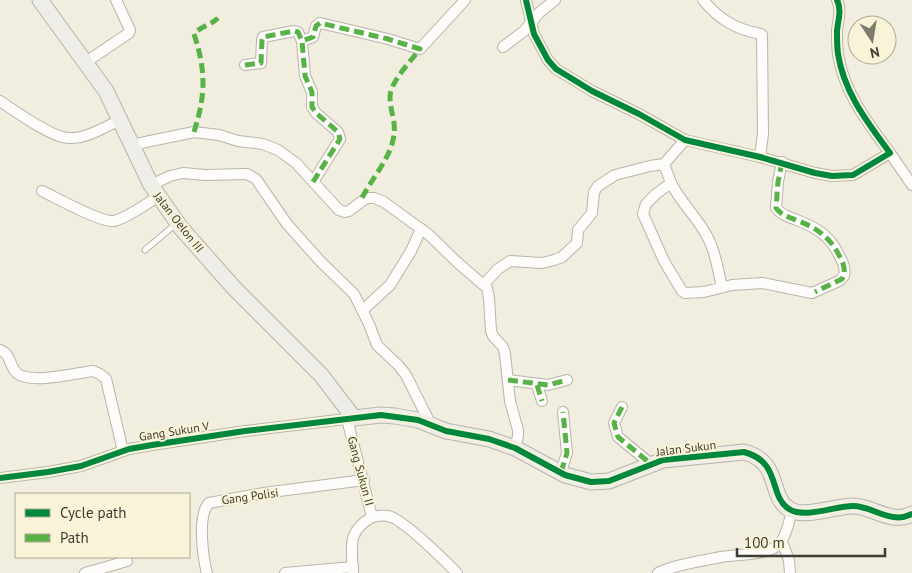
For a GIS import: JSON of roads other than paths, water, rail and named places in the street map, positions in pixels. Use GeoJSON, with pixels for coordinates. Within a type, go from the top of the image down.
{"type":"FeatureCollection","features":[{"type":"Feature","properties":{"kind":"street","name":"Jalan Oelon III"},"geometry":{"type":"LineString","coordinates":[[40,0],[106,91],[155,191],[177,223],[234,288],[321,376],[350,418]]}},
{"type":"Feature","properties":{"kind":"street"},"geometry":{"type":"LineString","coordinates":[[86,62],[129,34],[130,30],[116,0]]}},
{"type":"Feature","properties":{"kind":"street"},"geometry":{"type":"LineString","coordinates":[[302,41],[314,37],[316,26],[320,23],[401,42],[420,49],[465,0]]}},
{"type":"Feature","properties":{"kind":"street"},"geometry":{"type":"LineString","coordinates":[[526,0],[534,34],[548,60],[560,72],[684,140],[760,156],[814,173],[842,176],[861,172],[890,154]]}},
{"type":"Feature","properties":{"kind":"street"},"geometry":{"type":"LineString","coordinates":[[503,47],[524,31],[540,12],[555,0]]}},
{"type":"Feature","properties":{"kind":"street"},"geometry":{"type":"LineString","coordinates":[[702,0],[715,13],[734,27],[762,35],[763,134],[760,156]]}},
{"type":"Feature","properties":{"kind":"street"},"geometry":{"type":"LineString","coordinates":[[838,0],[840,10],[837,32],[838,54],[843,74],[857,108],[912,185]]}},
{"type":"Feature","properties":{"kind":"street"},"geometry":{"type":"LineString","coordinates":[[245,65],[261,62],[263,37],[294,31],[298,32],[302,41],[305,76],[312,92],[312,107],[321,118],[338,132],[340,139],[314,182]]}},
{"type":"Feature","properties":{"kind":"street"},"geometry":{"type":"LineString","coordinates":[[0,101],[50,132],[68,138],[87,135],[120,120]]}},
{"type":"Feature","properties":{"kind":"street"},"geometry":{"type":"LineString","coordinates":[[131,145],[194,132],[219,134],[238,141],[263,144],[278,150],[296,163],[335,208],[341,212],[349,211],[364,199],[374,198],[384,202],[421,229],[487,288],[490,298],[491,331],[504,351],[510,401],[518,430],[515,448]]}},
{"type":"Feature","properties":{"kind":"street"},"geometry":{"type":"LineString","coordinates":[[484,284],[498,269],[510,261],[542,263],[562,257],[575,246],[578,230],[592,213],[594,192],[598,186],[615,175],[664,164],[684,140]]}},
{"type":"Feature","properties":{"kind":"street"},"geometry":{"type":"LineString","coordinates":[[671,183],[646,204],[643,214],[664,261],[679,288],[685,293],[762,283],[812,293],[839,281],[844,276],[844,266],[835,248],[823,233],[813,226],[783,215],[776,208],[782,162]]}},
{"type":"Feature","properties":{"kind":"street"},"geometry":{"type":"LineString","coordinates":[[664,164],[677,196],[708,237],[722,287]]}},
{"type":"Feature","properties":{"kind":"street"},"geometry":{"type":"LineString","coordinates":[[42,191],[76,208],[111,221],[118,219],[155,191],[170,176],[183,173],[205,175],[241,174],[252,176],[261,185],[287,224],[321,262],[348,288],[363,310],[376,345],[406,375],[431,425]]}},
{"type":"Feature","properties":{"kind":"street"},"geometry":{"type":"LineString","coordinates":[[363,310],[390,285],[411,251],[421,229]]}},
{"type":"Feature","properties":{"kind":"street"},"geometry":{"type":"LineString","coordinates":[[0,350],[8,355],[17,373],[30,378],[93,371],[100,374],[106,379],[123,451]]}},
{"type":"Feature","properties":{"kind":"street"},"geometry":{"type":"LineString","coordinates":[[508,380],[537,385],[548,385],[567,380]]}},
{"type":"Feature","properties":{"kind":"street"},"geometry":{"type":"LineString","coordinates":[[537,385],[542,401]]}},
{"type":"Feature","properties":{"kind":"street"},"geometry":{"type":"LineString","coordinates":[[622,407],[614,423],[618,437],[651,464]]}},
{"type":"Feature","properties":{"kind":"street"},"geometry":{"type":"LineString","coordinates":[[561,472],[567,453],[563,412]]}},
{"type":"Feature","properties":{"kind":"street","name":"Jalan Sukun"},"geometry":{"type":"LineString","coordinates":[[350,418],[380,415],[418,420],[446,431],[489,440],[515,448],[561,472],[591,482],[610,481],[651,464],[676,458],[744,452],[754,455],[764,462],[780,498],[787,508],[792,511]]}},
{"type":"Feature","properties":{"kind":"street","name":"Gang Sukun V"},"geometry":{"type":"LineString","coordinates":[[0,478],[81,466],[123,451],[245,431],[350,418]]}},
{"type":"Feature","properties":{"kind":"street","name":"Gang Sukun II"},"geometry":{"type":"LineString","coordinates":[[350,418],[372,517],[358,526],[355,531],[351,548],[353,570]]}},
{"type":"Feature","properties":{"kind":"street","name":"Gang Polisi"},"geometry":{"type":"LineString","coordinates":[[207,573],[201,537],[204,510],[208,503],[264,493],[364,480]]}},
{"type":"Feature","properties":{"kind":"street"},"geometry":{"type":"LineString","coordinates":[[658,573],[697,562],[769,550],[782,542],[792,511],[805,512],[854,506],[890,517],[907,517],[912,514]]}},
{"type":"Feature","properties":{"kind":"street"},"geometry":{"type":"LineString","coordinates":[[372,517],[388,516],[394,518],[421,539],[457,573]]}},
{"type":"Feature","properties":{"kind":"street"},"geometry":{"type":"LineString","coordinates":[[782,542],[790,573]]}},
{"type":"Feature","properties":{"kind":"street"},"geometry":{"type":"LineString","coordinates":[[85,573],[127,561]]}},
{"type":"Feature","properties":{"kind":"street"},"geometry":{"type":"LineString","coordinates":[[285,573],[353,570]]}},
{"type":"Feature","properties":{"kind":"lane"},"geometry":{"type":"LineString","coordinates":[[145,250],[177,223]]}}]}
